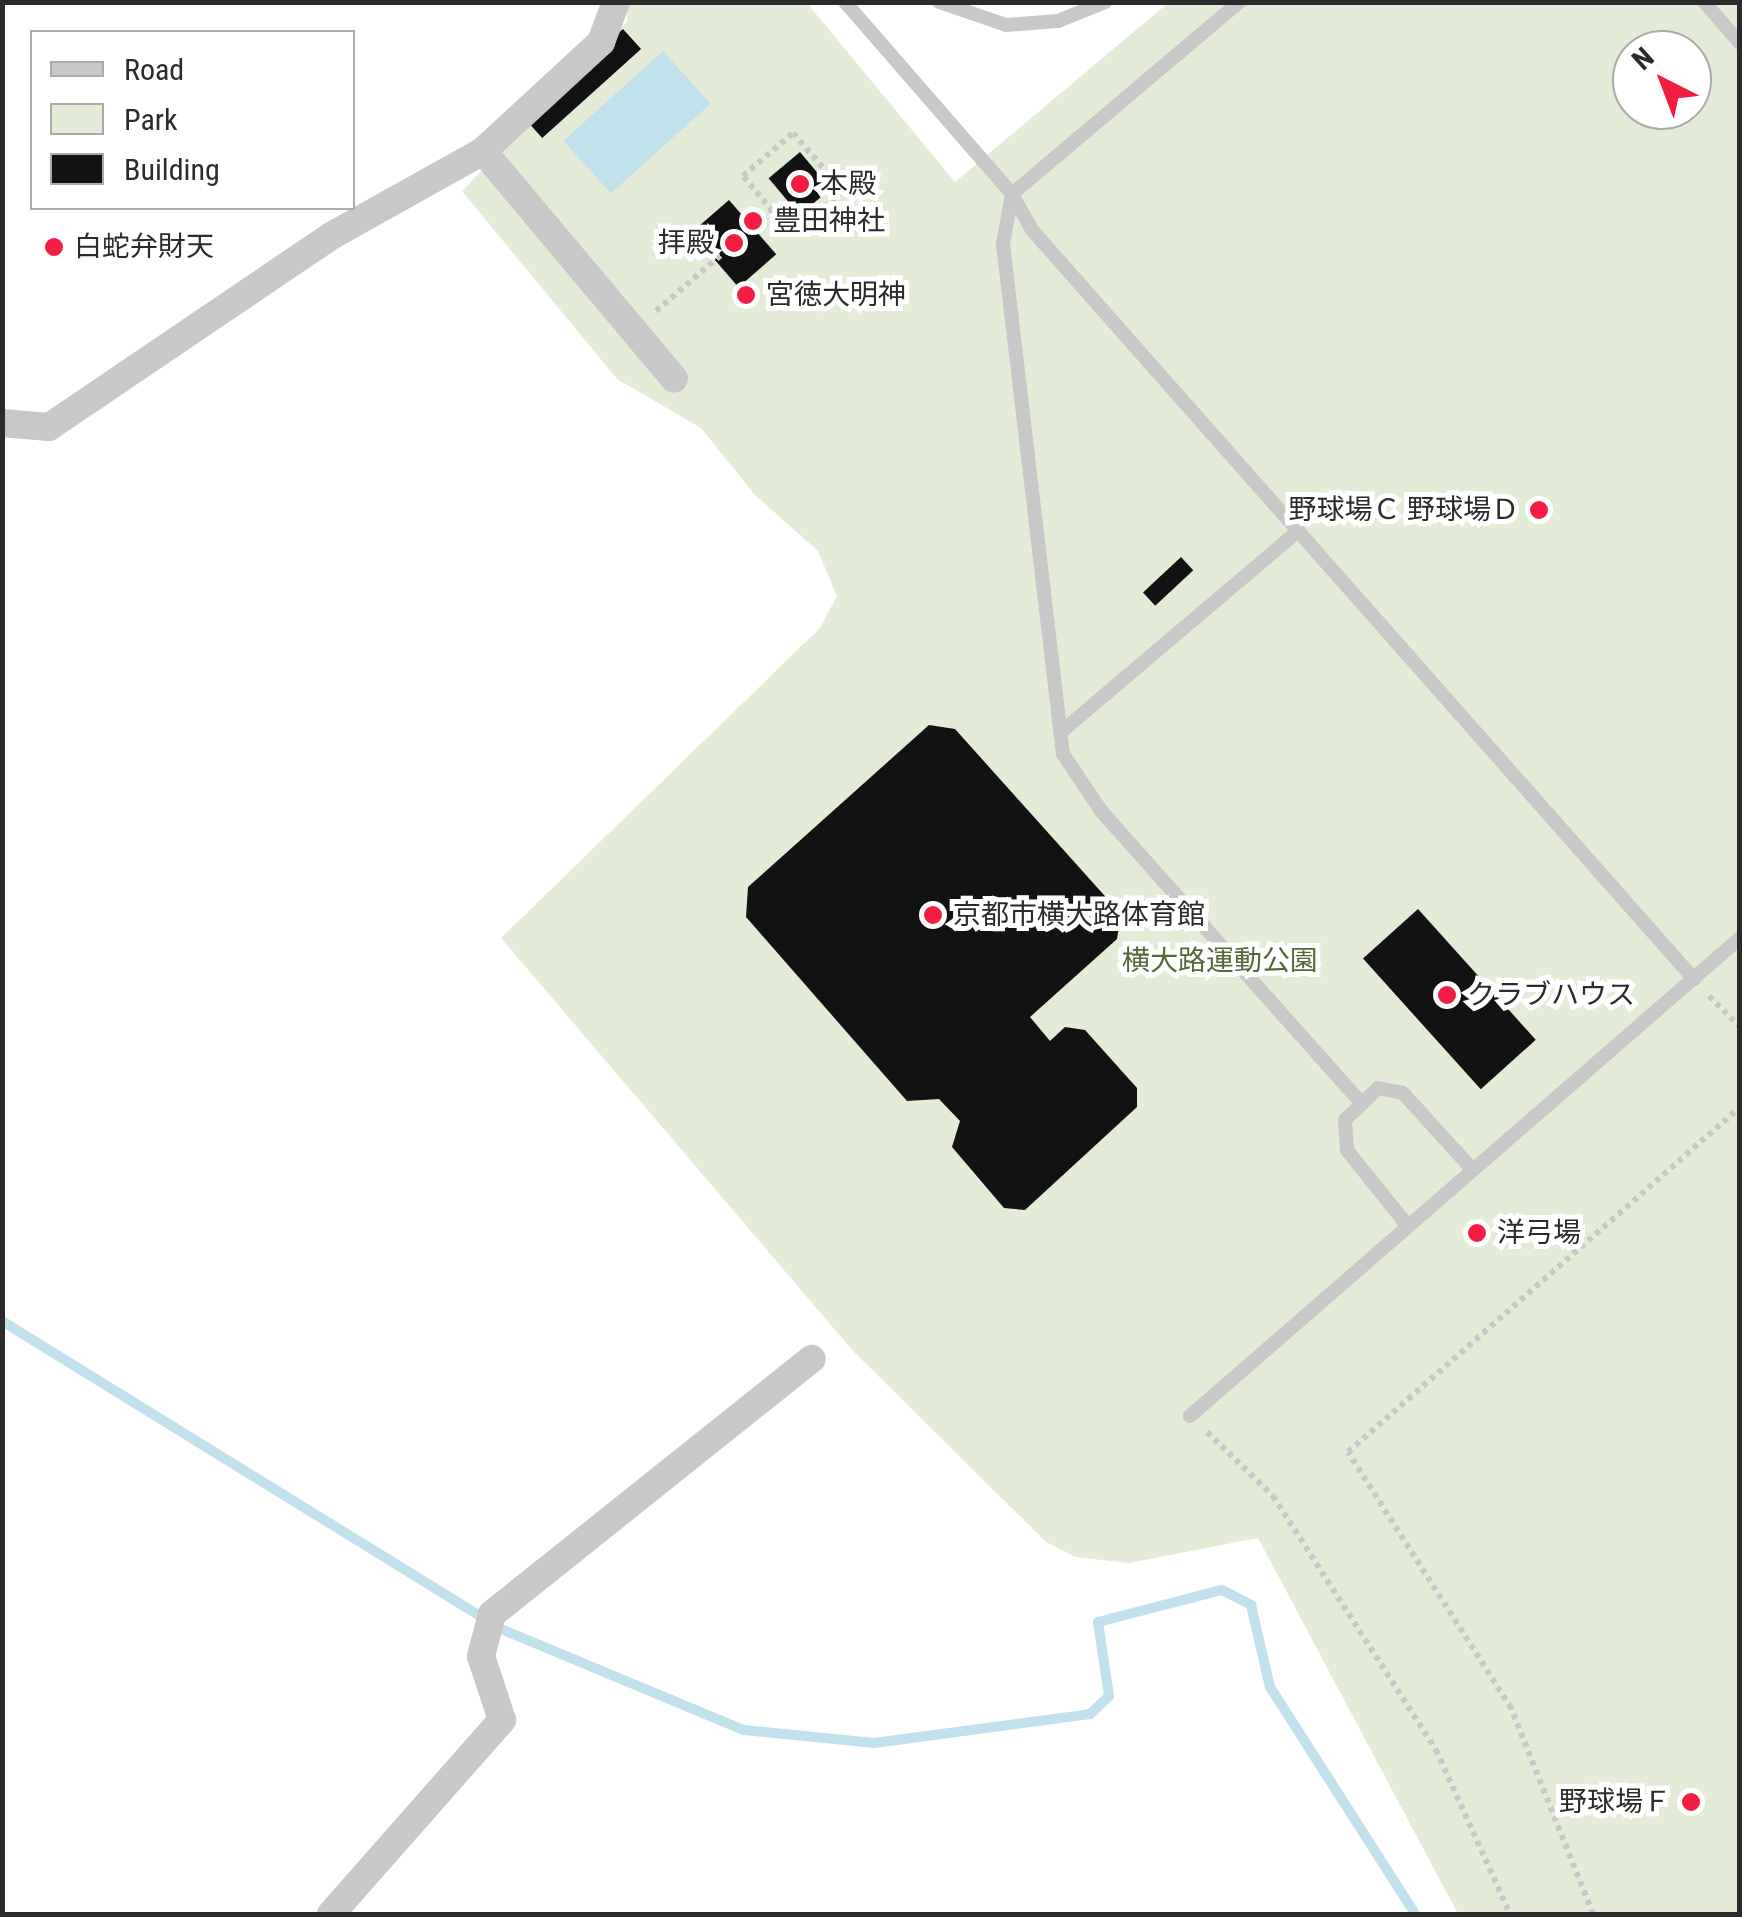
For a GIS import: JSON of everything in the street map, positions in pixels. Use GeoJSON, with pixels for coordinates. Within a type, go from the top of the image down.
{"type":"FeatureCollection","features":[{"type":"Feature","properties":{"kind":"street"},"geometry":{"type":"LineString","coordinates":[[2,422],[49,427],[332,236],[484,151],[602,42],[616,2]]}},
{"type":"Feature","properties":{"kind":"street"},"geometry":{"type":"LineString","coordinates":[[484,151],[674,379]]}},
{"type":"Feature","properties":{"kind":"street"},"geometry":{"type":"LineString","coordinates":[[331,1914],[502,1720],[487,1622],[812,1359]]}},
{"type":"Feature","properties":{"kind":"lane"},"geometry":{"type":"LineString","coordinates":[[845,2],[1012,194],[1032,230],[1694,980]]}},
{"type":"Feature","properties":{"kind":"lane"},"geometry":{"type":"LineString","coordinates":[[939,2],[1006,26],[1058,21],[1105,2]]}},
{"type":"Feature","properties":{"kind":"lane"},"geometry":{"type":"LineString","coordinates":[[1239,2],[1012,194],[1003,244],[1063,754],[1102,812],[1361,1103]]}},
{"type":"Feature","properties":{"kind":"lane"},"geometry":{"type":"LineString","coordinates":[[1704,2],[1740,43]]}},
{"type":"Feature","properties":{"kind":"lane"},"geometry":{"type":"LineString","coordinates":[[1060,732],[1298,531]]}},
{"type":"Feature","properties":{"kind":"lane"},"geometry":{"type":"LineString","coordinates":[[1190,1416],[1740,938]]}},
{"type":"Feature","properties":{"kind":"lane"},"geometry":{"type":"LineString","coordinates":[[1407,1225],[1347,1150],[1344,1120],[1378,1088],[1403,1094],[1472,1168]]}},
{"type":"Feature","properties":{"kind":"path"},"geometry":{"type":"LineString","coordinates":[[793,133],[843,191],[792,234],[772,210],[743,176],[793,133]]}},
{"type":"Feature","properties":{"kind":"path"},"geometry":{"type":"LineString","coordinates":[[634,331],[772,210]]}},
{"type":"Feature","properties":{"kind":"path"},"geometry":{"type":"LineString","coordinates":[[1694,980],[1740,1027]]}},
{"type":"Feature","properties":{"kind":"path"},"geometry":{"type":"LineString","coordinates":[[1593,1914],[1511,1708],[1348,1452],[1740,1106]]}},
{"type":"Feature","properties":{"kind":"path"},"geometry":{"type":"LineString","coordinates":[[1190,1416],[1273,1496],[1436,1750],[1510,1914]]}},
{"type":"Feature","properties":{"kind":"green space","name":"横大路運動公園"},"geometry":{"type":"Polygon","coordinates":[[[628,3],[807,3],[955,182],[1168,3],[1739,3],[1739,1914],[1458,1914],[1258,1538],[1129,1563],[1075,1557],[1046,1542],[853,1351],[501,938],[820,628],[837,596],[818,551],[755,495],[701,428],[617,379],[462,191],[627,22],[628,3]]]}},
{"type":"Feature","properties":{"kind":"water"},"geometry":{"type":"Polygon","coordinates":[[[663,51],[711,104],[611,193],[563,141],[663,51]]]}},
{"type":"Feature","properties":{"kind":"building"},"geometry":{"type":"Polygon","coordinates":[[[623,29],[641,49],[542,138],[524,118],[623,29]]]}},
{"type":"Feature","properties":{"kind":"building","name":"本殿"},"geometry":{"type":"Polygon","coordinates":[[[800,152],[831,189],[799,215],[769,178],[800,152]]]}},
{"type":"Feature","properties":{"kind":"building","name":"拝殿"},"geometry":{"type":"Polygon","coordinates":[[[729,200],[776,254],[739,287],[691,233],[729,200]]]}},
{"type":"Feature","properties":{"kind":"building"},"geometry":{"type":"Polygon","coordinates":[[[1181,557],[1193,570],[1155,606],[1143,592],[1181,557]]]}},
{"type":"Feature","properties":{"kind":"building","name":"京都市横大路体育館"},"geometry":{"type":"Polygon","coordinates":[[[929,725],[955,729],[1121,914],[1117,939],[1030,1017],[1050,1041],[1065,1027],[1085,1030],[1137,1088],[1137,1107],[1025,1210],[1004,1208],[952,1147],[960,1121],[939,1099],[907,1101],[746,917],[748,887],[929,725]]]}},
{"type":"Feature","properties":{"kind":"building","name":"クラブハウス"},"geometry":{"type":"Polygon","coordinates":[[[1418,909],[1536,1040],[1481,1089],[1363,959],[1418,909]]]}},
{"type":"Feature","properties":{"kind":"waterway"},"geometry":{"type":"LineString","coordinates":[[2,1321],[501,1629],[744,1730],[874,1743],[1090,1714],[1109,1696],[1098,1622],[1222,1590],[1251,1605],[1270,1687],[1415,1914]]}},
{"type":"Feature","properties":{"kind":"place","name":"本殿"},"geometry":{"type":"Point","coordinates":[800,184]}},
{"type":"Feature","properties":{"kind":"place","name":"豊田神社"},"geometry":{"type":"Point","coordinates":[753,221]}},
{"type":"Feature","properties":{"kind":"place","name":"拝殿"},"geometry":{"type":"Point","coordinates":[734,243]}},
{"type":"Feature","properties":{"kind":"place","name":"白蛇弁財天"},"geometry":{"type":"Point","coordinates":[54,247]}},
{"type":"Feature","properties":{"kind":"place","name":"宮徳大明神"},"geometry":{"type":"Point","coordinates":[746,295]}},
{"type":"Feature","properties":{"kind":"place","name":"野球場Ｃ 野球場Ｄ"},"geometry":{"type":"Point","coordinates":[1539,510]}},
{"type":"Feature","properties":{"kind":"place","name":"京都市横大路体育館"},"geometry":{"type":"Point","coordinates":[933,915]}},
{"type":"Feature","properties":{"kind":"place","name":"クラブハウス"},"geometry":{"type":"Point","coordinates":[1447,995]}},
{"type":"Feature","properties":{"kind":"place","name":"洋弓場"},"geometry":{"type":"Point","coordinates":[1477,1233]}},
{"type":"Feature","properties":{"kind":"place","name":"野球場Ｆ"},"geometry":{"type":"Point","coordinates":[1691,1802]}}]}
